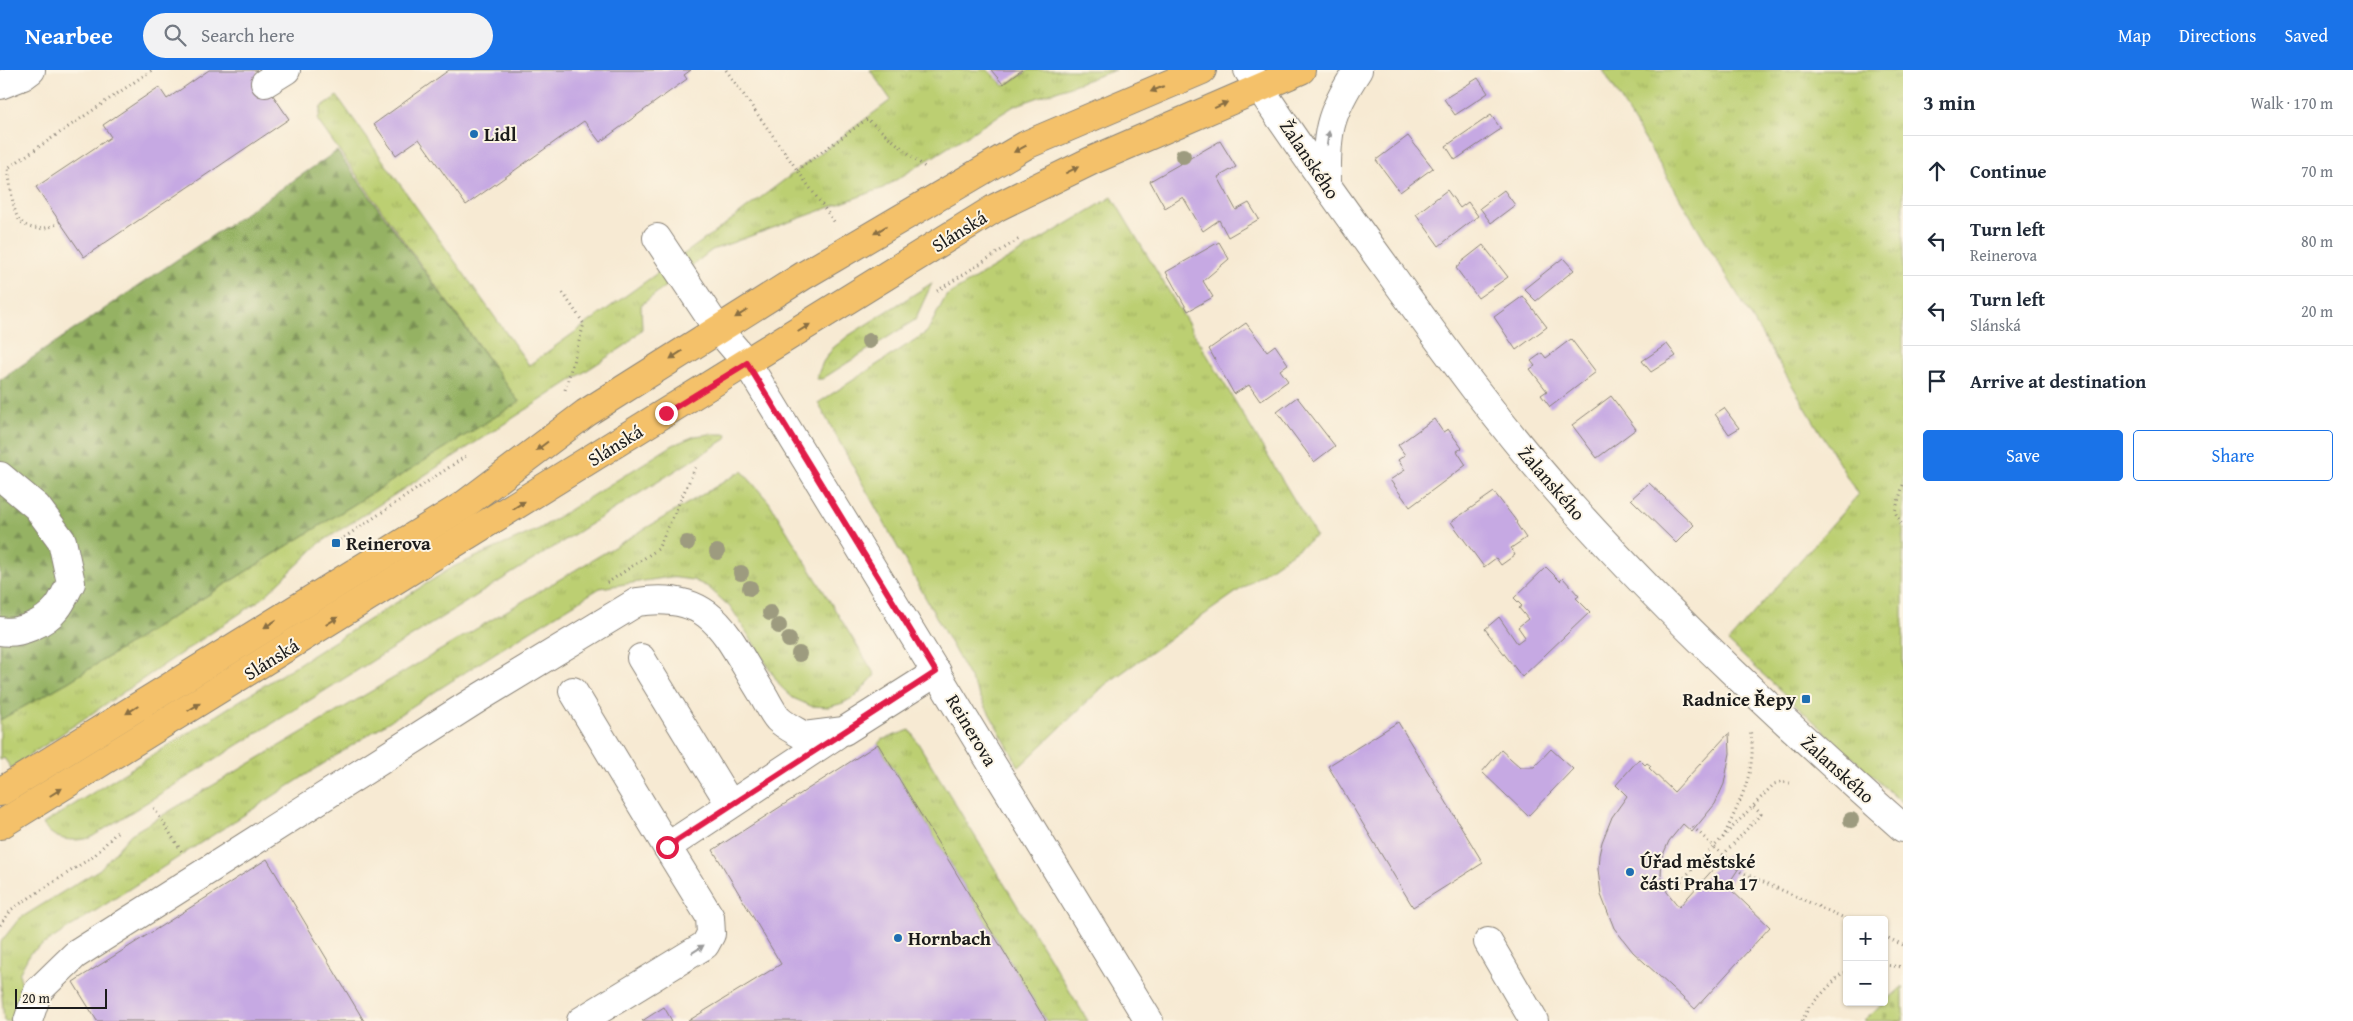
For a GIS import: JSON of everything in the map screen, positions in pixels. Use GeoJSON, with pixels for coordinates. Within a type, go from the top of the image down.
{"type":"FeatureCollection","features":[{"type":"Feature","properties":{"kind":"main road","name":"Slánská"},"geometry":{"type":"LineString","coordinates":[[0,792],[464,505],[586,413],[717,328],[1026,145],[1202,70]]}},
{"type":"Feature","properties":{"kind":"main road","name":"Slánská"},"geometry":{"type":"LineString","coordinates":[[5,824],[997,207],[1254,79],[1301,70]]}},
{"type":"Feature","properties":{"kind":"street"},"geometry":{"type":"LineString","coordinates":[[1,81],[23,76],[31,70]]}},
{"type":"Feature","properties":{"kind":"street"},"geometry":{"type":"LineString","coordinates":[[1327,186],[1326,151],[1331,122],[1334,112],[1358,70]]}},
{"type":"Feature","properties":{"kind":"street","name":"Žalanského"},"geometry":{"type":"LineString","coordinates":[[1254,79],[1327,186],[1475,390],[1571,506],[1660,603],[1785,721],[1903,828]]}},
{"type":"Feature","properties":{"kind":"street","name":"Reinerova"},"geometry":{"type":"LineString","coordinates":[[657,238],[717,328],[747,363],[1149,1021]]}},
{"type":"Feature","properties":{"kind":"street"},"geometry":{"type":"LineString","coordinates":[[0,476],[36,507],[62,541],[71,583],[57,608],[35,626],[8,633],[0,630]]}},
{"type":"Feature","properties":{"kind":"street"},"geometry":{"type":"LineString","coordinates":[[28,1021],[38,991],[75,955],[474,701],[637,602],[657,599],[681,601],[700,608],[720,627],[778,719],[804,736],[844,731]]}},
{"type":"Feature","properties":{"kind":"street"},"geometry":{"type":"LineString","coordinates":[[641,658],[730,804]]}},
{"type":"Feature","properties":{"kind":"street"},"geometry":{"type":"LineString","coordinates":[[667,847],[730,804],[936,672]]}},
{"type":"Feature","properties":{"kind":"street"},"geometry":{"type":"LineString","coordinates":[[573,691],[710,917],[711,934],[705,945],[581,1021]]}},
{"type":"Feature","properties":{"kind":"street"},"geometry":{"type":"LineString","coordinates":[[1488,942],[1534,1021]]}},
{"type":"Feature","properties":{"kind":"path"},"geometry":{"type":"LineString","coordinates":[[60,222],[52,228],[33,228],[24,223],[18,216],[8,168],[152,70]]}},
{"type":"Feature","properties":{"kind":"path"},"geometry":{"type":"LineString","coordinates":[[726,70],[835,224]]}},
{"type":"Feature","properties":{"kind":"path"},"geometry":{"type":"LineString","coordinates":[[797,170],[867,119],[926,168]]}},
{"type":"Feature","properties":{"kind":"path"},"geometry":{"type":"LineString","coordinates":[[937,290],[1019,239]]}},
{"type":"Feature","properties":{"kind":"path"},"geometry":{"type":"LineString","coordinates":[[563,294],[584,324],[564,393]]}},
{"type":"Feature","properties":{"kind":"path"},"geometry":{"type":"LineString","coordinates":[[336,543],[466,456]]}},
{"type":"Feature","properties":{"kind":"path"},"geometry":{"type":"LineString","coordinates":[[607,583],[658,550],[697,464]]}},
{"type":"Feature","properties":{"kind":"path"},"geometry":{"type":"LineString","coordinates":[[1903,485],[1895,512],[1903,527]]}},
{"type":"Feature","properties":{"kind":"path"},"geometry":{"type":"LineString","coordinates":[[1721,840],[1740,802],[1748,778],[1751,737],[1748,725]]}},
{"type":"Feature","properties":{"kind":"path"},"geometry":{"type":"LineString","coordinates":[[1681,881],[1774,784],[1781,782],[1790,783]]}},
{"type":"Feature","properties":{"kind":"path"},"geometry":{"type":"LineString","coordinates":[[1723,854],[1762,814],[1753,806]]}},
{"type":"Feature","properties":{"kind":"path"},"geometry":{"type":"LineString","coordinates":[[154,808],[198,877]]}},
{"type":"Feature","properties":{"kind":"path"},"geometry":{"type":"LineString","coordinates":[[1693,827],[1741,872],[1843,917]]}},
{"type":"Feature","properties":{"kind":"path"},"geometry":{"type":"LineString","coordinates":[[0,925],[12,909],[94,856],[117,832]]}},
{"type":"Feature","properties":{"kind":"path"},"geometry":{"type":"LineString","coordinates":[[1888,938],[1903,945]]}},
{"type":"Feature","properties":{"kind":"path"},"geometry":{"type":"LineString","coordinates":[[1888,965],[1903,967]]}},
{"type":"Feature","properties":{"kind":"path"},"geometry":{"type":"LineString","coordinates":[[1802,1021],[1809,1007],[1843,973]]}},
{"type":"Feature","properties":{"kind":"green space"},"geometry":{"type":"Polygon","coordinates":[[[870,70],[988,70],[1004,86],[1029,70],[1115,70],[1014,106],[883,188],[712,250],[641,305],[642,329],[626,345],[320,543],[263,598],[11,768],[4,758],[0,760],[0,720],[68,682],[519,402],[318,121],[321,107],[337,96],[529,365],[719,229],[891,100],[870,70]]]}},
{"type":"Feature","properties":{"kind":"green space"},"geometry":{"type":"Polygon","coordinates":[[[1603,70],[1903,70],[1903,804],[1728,642],[1858,495],[1603,70]]]}},
{"type":"Feature","properties":{"kind":"green space"},"geometry":{"type":"Polygon","coordinates":[[[337,151],[519,402],[68,682],[0,720],[0,380],[337,151]]]}},
{"type":"Feature","properties":{"kind":"green space"},"geometry":{"type":"Polygon","coordinates":[[[1112,197],[1316,536],[1106,684],[1019,767],[818,403],[927,332],[946,296],[1112,197]]]}},
{"type":"Feature","properties":{"kind":"green space"},"geometry":{"type":"Polygon","coordinates":[[[932,283],[915,320],[822,379],[816,379],[823,362],[833,348],[848,336],[932,283]]]}},
{"type":"Feature","properties":{"kind":"green space"},"geometry":{"type":"Polygon","coordinates":[[[727,434],[726,439],[90,838],[64,839],[52,834],[43,824],[453,567],[539,529],[673,445],[695,436],[727,434]]]}},
{"type":"Feature","properties":{"kind":"green space"},"geometry":{"type":"Polygon","coordinates":[[[742,471],[769,502],[875,675],[856,696],[843,703],[829,707],[811,706],[793,698],[781,687],[732,609],[708,587],[693,580],[670,577],[600,588],[495,653],[30,953],[19,974],[24,991],[13,1021],[4,1021],[0,943],[19,919],[100,869],[131,834],[742,471]]]}},
{"type":"Feature","properties":{"kind":"green space"},"geometry":{"type":"Polygon","coordinates":[[[910,730],[1088,1021],[1046,1021],[878,744],[881,740],[910,730]]]}},
{"type":"Feature","properties":{"kind":"green space"},"geometry":{"type":"Polygon","coordinates":[[[1903,986],[1903,1021],[1864,1021],[1881,1006],[1888,1006],[1888,999],[1903,986]]]}},
{"type":"Feature","properties":{"kind":"building"},"geometry":{"type":"Polygon","coordinates":[[[209,70],[256,70],[289,119],[84,257],[36,187],[111,137],[103,125],[159,87],[167,99],[209,70]]]}},
{"type":"Feature","properties":{"kind":"building","name":"Lidl"},"geometry":{"type":"Polygon","coordinates":[[[449,70],[691,70],[684,75],[687,79],[600,142],[584,121],[466,205],[419,139],[396,155],[374,124],[449,70]]]}},
{"type":"Feature","properties":{"kind":"building"},"geometry":{"type":"Polygon","coordinates":[[[991,70],[1022,70],[1003,84],[991,70]]]}},
{"type":"Feature","properties":{"kind":"building"},"geometry":{"type":"Polygon","coordinates":[[[1478,78],[1488,93],[1455,115],[1444,99],[1478,78]]]}},
{"type":"Feature","properties":{"kind":"building"},"geometry":{"type":"Polygon","coordinates":[[[1491,115],[1501,129],[1455,160],[1446,146],[1491,115]]]}},
{"type":"Feature","properties":{"kind":"building"},"geometry":{"type":"Polygon","coordinates":[[[1408,136],[1433,168],[1400,192],[1376,160],[1408,136]]]}},
{"type":"Feature","properties":{"kind":"building"},"geometry":{"type":"Polygon","coordinates":[[[1220,141],[1236,167],[1218,177],[1236,210],[1249,203],[1259,219],[1228,237],[1219,220],[1203,231],[1183,197],[1165,208],[1150,181],[1220,141]]]}},
{"type":"Feature","properties":{"kind":"building"},"geometry":{"type":"Polygon","coordinates":[[[1447,190],[1460,208],[1468,202],[1478,216],[1439,246],[1416,214],[1447,190]]]}},
{"type":"Feature","properties":{"kind":"building"},"geometry":{"type":"Polygon","coordinates":[[[1504,190],[1515,205],[1491,223],[1480,208],[1504,190]]]}},
{"type":"Feature","properties":{"kind":"building"},"geometry":{"type":"Polygon","coordinates":[[[1219,242],[1229,259],[1203,281],[1213,297],[1188,311],[1166,272],[1219,242]]]}},
{"type":"Feature","properties":{"kind":"building"},"geometry":{"type":"Polygon","coordinates":[[[1483,245],[1508,277],[1478,298],[1456,268],[1483,245]]]}},
{"type":"Feature","properties":{"kind":"building"},"geometry":{"type":"Polygon","coordinates":[[[1563,258],[1574,270],[1536,301],[1524,289],[1563,258]]]}},
{"type":"Feature","properties":{"kind":"building"},"geometry":{"type":"Polygon","coordinates":[[[1523,296],[1547,327],[1516,350],[1494,317],[1523,296]]]}},
{"type":"Feature","properties":{"kind":"building"},"geometry":{"type":"Polygon","coordinates":[[[1246,323],[1267,351],[1275,345],[1288,364],[1280,370],[1288,381],[1260,401],[1249,385],[1234,394],[1209,349],[1246,323]]]}},
{"type":"Feature","properties":{"kind":"building"},"geometry":{"type":"Polygon","coordinates":[[[1571,339],[1596,372],[1550,407],[1541,395],[1547,391],[1530,369],[1535,366],[1531,361],[1542,353],[1546,358],[1571,339]]]}},
{"type":"Feature","properties":{"kind":"building"},"geometry":{"type":"Polygon","coordinates":[[[1667,344],[1676,356],[1651,372],[1642,361],[1667,344]]]}},
{"type":"Feature","properties":{"kind":"building"},"geometry":{"type":"Polygon","coordinates":[[[1611,396],[1636,429],[1597,458],[1572,425],[1611,396]]]}},
{"type":"Feature","properties":{"kind":"building"},"geometry":{"type":"Polygon","coordinates":[[[1297,397],[1335,446],[1314,462],[1277,412],[1297,397]]]}},
{"type":"Feature","properties":{"kind":"building"},"geometry":{"type":"Polygon","coordinates":[[[1724,408],[1739,428],[1729,434],[1715,414],[1724,408]]]}},
{"type":"Feature","properties":{"kind":"building"},"geometry":{"type":"Polygon","coordinates":[[[1434,419],[1443,432],[1448,429],[1462,448],[1457,451],[1466,465],[1410,507],[1390,480],[1405,470],[1398,460],[1405,455],[1398,445],[1434,419]]]}},
{"type":"Feature","properties":{"kind":"building"},"geometry":{"type":"Polygon","coordinates":[[[1649,483],[1694,525],[1676,543],[1631,499],[1649,483]]]}},
{"type":"Feature","properties":{"kind":"building"},"geometry":{"type":"Polygon","coordinates":[[[1494,492],[1517,522],[1526,538],[1511,548],[1515,555],[1501,565],[1496,558],[1484,567],[1451,522],[1494,492]]]}},
{"type":"Feature","properties":{"kind":"building"},"geometry":{"type":"Polygon","coordinates":[[[1546,567],[1560,581],[1563,578],[1579,596],[1576,598],[1590,612],[1522,677],[1485,629],[1499,617],[1517,643],[1525,637],[1518,627],[1528,619],[1519,608],[1522,606],[1514,598],[1546,567]]]}},
{"type":"Feature","properties":{"kind":"building"},"geometry":{"type":"Polygon","coordinates":[[[1398,722],[1483,863],[1413,907],[1328,766],[1398,722]]]}},
{"type":"Feature","properties":{"kind":"building","name":"Úřad městské části Praha 17"},"geometry":{"type":"Polygon","coordinates":[[[1729,733],[1730,753],[1724,784],[1715,804],[1692,832],[1683,824],[1669,841],[1662,857],[1661,875],[1667,892],[1679,907],[1726,855],[1739,868],[1727,886],[1770,927],[1695,1009],[1633,952],[1614,928],[1601,895],[1598,869],[1599,855],[1612,817],[1627,796],[1616,785],[1639,759],[1645,765],[1647,763],[1651,766],[1649,768],[1674,792],[1729,733]]]}},
{"type":"Feature","properties":{"kind":"building"},"geometry":{"type":"Polygon","coordinates":[[[878,744],[1046,1021],[688,1021],[781,964],[713,850],[878,744]]]}},
{"type":"Feature","properties":{"kind":"building"},"geometry":{"type":"Polygon","coordinates":[[[1551,749],[1573,769],[1528,816],[1482,772],[1501,750],[1520,767],[1534,767],[1551,749]]]}},
{"type":"Feature","properties":{"kind":"building"},"geometry":{"type":"Polygon","coordinates":[[[267,859],[364,1021],[97,1021],[73,982],[267,859]]]}},
{"type":"Feature","properties":{"kind":"building"},"geometry":{"type":"Polygon","coordinates":[[[664,1007],[672,1021],[642,1021],[664,1007]]]}},
{"type":"Feature","properties":{"kind":"place","name":"Lidl"},"geometry":{"type":"Point","coordinates":[474,134]}},
{"type":"Feature","properties":{"kind":"place","name":"Reinerova"},"geometry":{"type":"Point","coordinates":[336,543]}},
{"type":"Feature","properties":{"kind":"place","name":"Radnice Řepy"},"geometry":{"type":"Point","coordinates":[1806,699]}},
{"type":"Feature","properties":{"kind":"place","name":"Úřad městské části Praha 17"},"geometry":{"type":"Point","coordinates":[1630,872]}},
{"type":"Feature","properties":{"kind":"place","name":"Hornbach"},"geometry":{"type":"Point","coordinates":[898,938]}},
{"type":"Feature","properties":{"kind":"route"},"geometry":{"type":"LineString","coordinates":[[666,413],[747,363],[936,672],[876,709],[667,847]]}}]}
